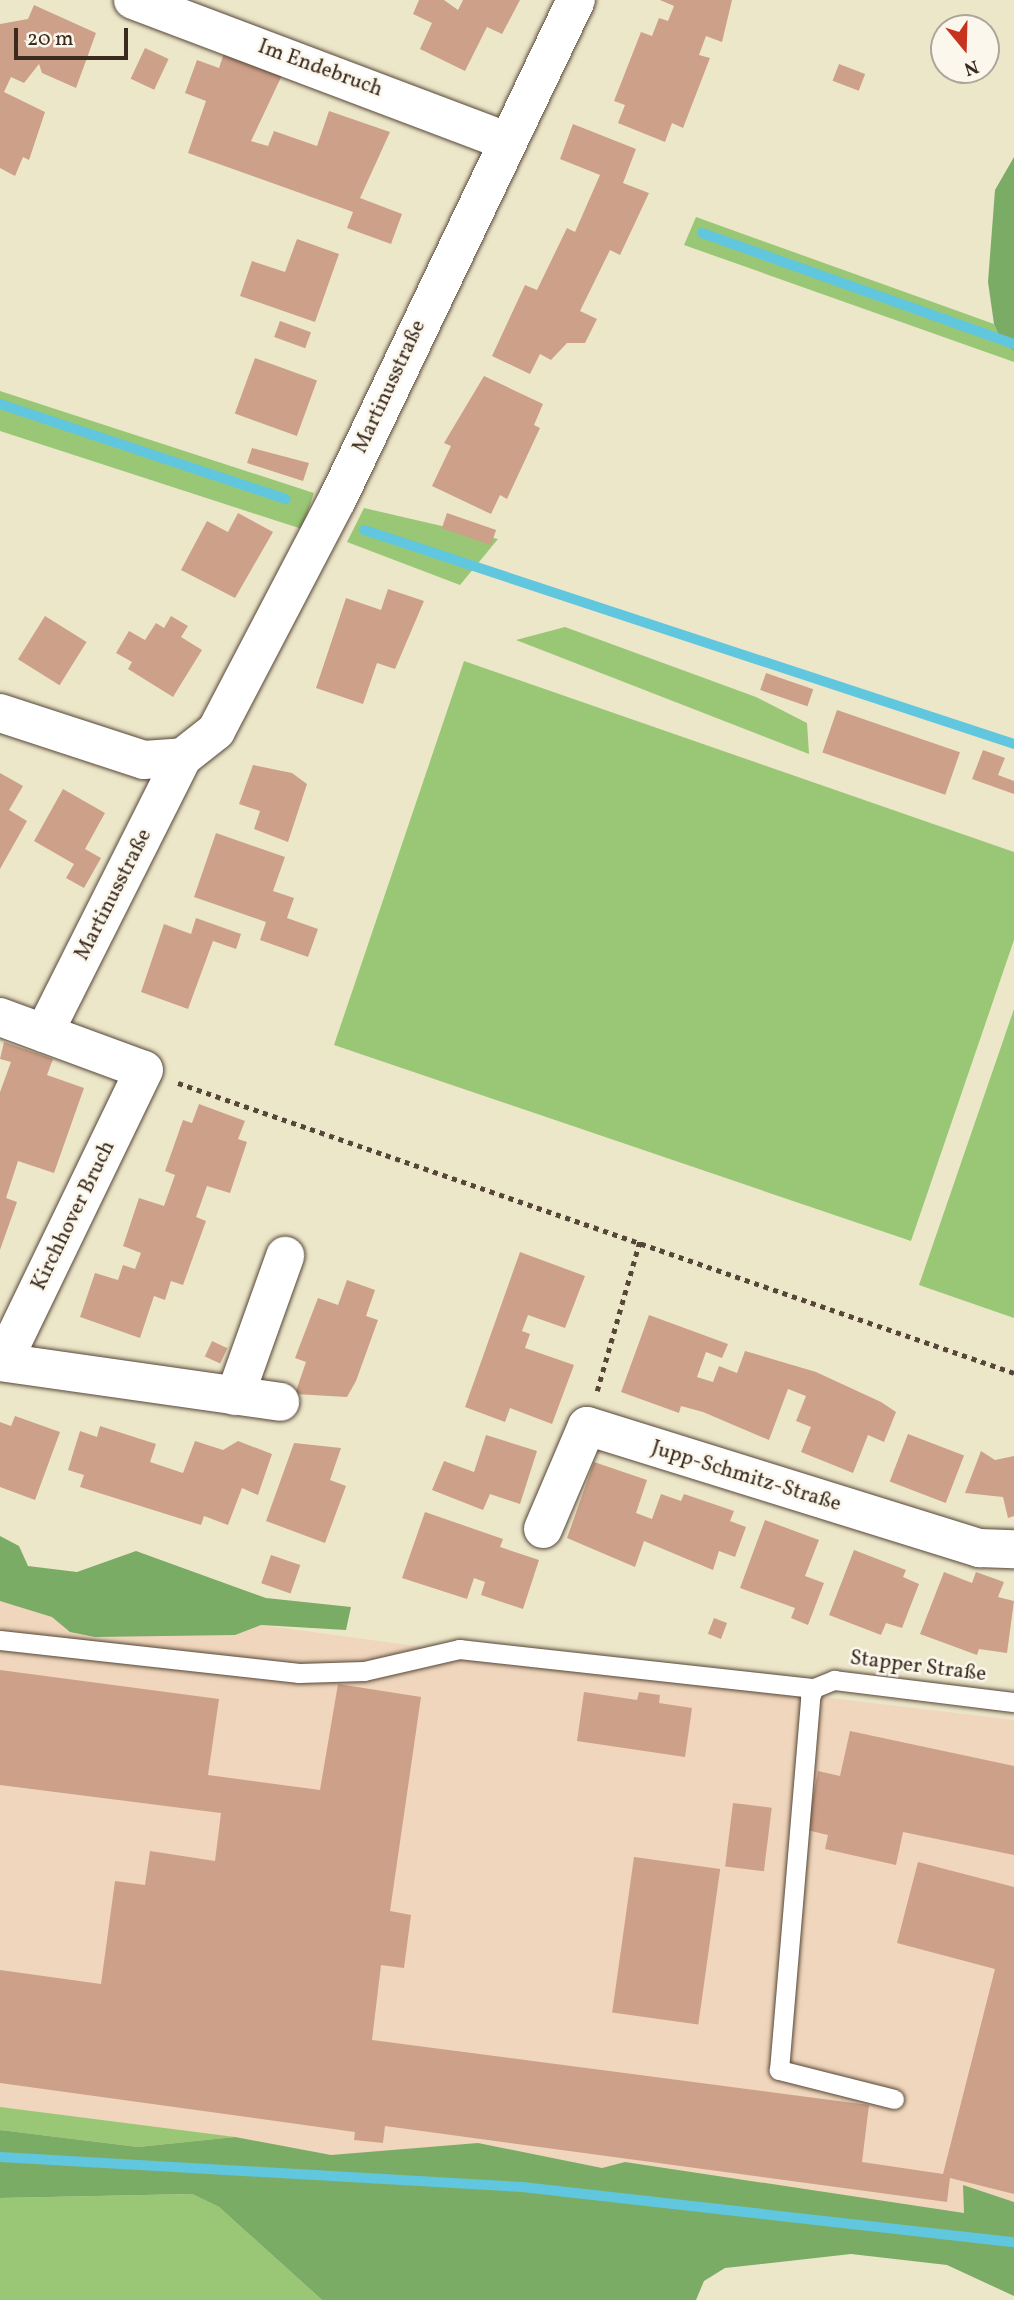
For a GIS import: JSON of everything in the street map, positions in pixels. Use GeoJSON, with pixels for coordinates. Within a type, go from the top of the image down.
{"type":"FeatureCollection","features":[{"type":"Feature","properties":{"kind":"street","name":"Im Endebruch"},"geometry":{"type":"LineString","coordinates":[[133,0],[506,141]]}},
{"type":"Feature","properties":{"kind":"street","name":"Martinusstraße"},"geometry":{"type":"LineString","coordinates":[[44,1033],[183,758],[216,732],[337,500],[506,141],[576,0]]}},
{"type":"Feature","properties":{"kind":"street"},"geometry":{"type":"LineString","coordinates":[[0,713],[144,760],[183,758]]}},
{"type":"Feature","properties":{"kind":"street"},"geometry":{"type":"LineString","coordinates":[[0,1017],[144,1070]]}},
{"type":"Feature","properties":{"kind":"street","name":"Kirchhover Bruch"},"geometry":{"type":"LineString","coordinates":[[144,1070],[2,1362],[280,1402]]}},
{"type":"Feature","properties":{"kind":"street"},"geometry":{"type":"LineString","coordinates":[[235,1396],[285,1255]]}},
{"type":"Feature","properties":{"kind":"street"},"geometry":{"type":"LineString","coordinates":[[543,1528],[587,1426]]}},
{"type":"Feature","properties":{"kind":"street","name":"Jupp-Schmitz-Straße"},"geometry":{"type":"LineString","coordinates":[[587,1426],[979,1548],[1014,1549]]}},
{"type":"Feature","properties":{"kind":"lane","name":"Stapper Straße"},"geometry":{"type":"LineString","coordinates":[[0,1640],[299,1673],[364,1671],[459,1649],[814,1688],[834,1680],[1014,1702]]}},
{"type":"Feature","properties":{"kind":"lane"},"geometry":{"type":"LineString","coordinates":[[814,1688],[799,1809],[779,2070],[894,2099]]}},
{"type":"Feature","properties":{"kind":"path"},"geometry":{"type":"LineString","coordinates":[[144,1070],[640,1240],[1014,1373]]}},
{"type":"Feature","properties":{"kind":"path"},"geometry":{"type":"LineString","coordinates":[[587,1426],[640,1240]]}},
{"type":"Feature","properties":{"kind":"shaded area"},"geometry":{"type":"Polygon","coordinates":[[[0,1589],[546,1664],[1014,1720],[1014,2254],[0,2153],[0,1589]]]}},
{"type":"Feature","properties":{"kind":"green space"},"geometry":{"type":"Polygon","coordinates":[[[1014,157],[1014,351],[1002,343],[994,324],[988,282],[995,190],[1014,157]]]}},
{"type":"Feature","properties":{"kind":"green space"},"geometry":{"type":"Polygon","coordinates":[[[696,217],[994,324],[1002,343],[1014,351],[1014,362],[684,245],[696,217]]]}},
{"type":"Feature","properties":{"kind":"green space"},"geometry":{"type":"Polygon","coordinates":[[[0,391],[314,493],[302,529],[0,431],[0,391]]]}},
{"type":"Feature","properties":{"kind":"green space"},"geometry":{"type":"Polygon","coordinates":[[[364,508],[498,539],[460,585],[347,542],[364,508]]]}},
{"type":"Feature","properties":{"kind":"green space"},"geometry":{"type":"Polygon","coordinates":[[[565,627],[756,697],[807,723],[809,754],[516,640],[565,627]]]}},
{"type":"Feature","properties":{"kind":"green space"},"geometry":{"type":"Polygon","coordinates":[[[464,661],[1014,852],[1014,940],[911,1241],[334,1045],[464,661]]]}},
{"type":"Feature","properties":{"kind":"green space"},"geometry":{"type":"Polygon","coordinates":[[[1014,1009],[1014,1318],[919,1285],[1014,1009]]]}},
{"type":"Feature","properties":{"kind":"green space"},"geometry":{"type":"Polygon","coordinates":[[[0,1536],[19,1546],[28,1566],[77,1572],[136,1551],[266,1598],[351,1607],[346,1630],[261,1625],[235,1635],[95,1637],[70,1632],[52,1617],[0,1601],[0,1536]]]}},
{"type":"Feature","properties":{"kind":"green space"},"geometry":{"type":"Polygon","coordinates":[[[0,2107],[235,2137],[138,2147],[0,2130],[0,2107]]]}},
{"type":"Feature","properties":{"kind":"green space"},"geometry":{"type":"Polygon","coordinates":[[[0,2130],[138,2147],[235,2137],[331,2155],[478,2143],[602,2168],[625,2162],[964,2213],[963,2185],[1014,2202],[1014,2296],[947,2265],[851,2254],[725,2268],[704,2281],[696,2300],[322,2300],[219,2207],[192,2194],[0,2198],[0,2130]]]}},
{"type":"Feature","properties":{"kind":"green space"},"geometry":{"type":"Polygon","coordinates":[[[192,2194],[219,2207],[322,2300],[0,2300],[0,2198],[192,2194]]]}},
{"type":"Feature","properties":{"kind":"building"},"geometry":{"type":"Polygon","coordinates":[[[419,0],[444,0],[458,10],[463,0],[520,0],[502,34],[487,27],[465,71],[420,49],[432,23],[413,14],[419,0]]]}},
{"type":"Feature","properties":{"kind":"building"},"geometry":{"type":"Polygon","coordinates":[[[660,0],[732,0],[722,42],[706,36],[699,55],[710,58],[683,128],[672,123],[665,142],[618,123],[625,105],[614,101],[641,32],[652,36],[659,18],[668,21],[674,6],[660,0]]]}},
{"type":"Feature","properties":{"kind":"building"},"geometry":{"type":"Polygon","coordinates":[[[34,5],[96,33],[76,88],[42,73],[39,64],[24,83],[11,77],[4,92],[45,112],[29,160],[23,157],[15,176],[0,168],[0,24],[28,19],[34,5]]]}},
{"type":"Feature","properties":{"kind":"building"},"geometry":{"type":"Polygon","coordinates":[[[145,48],[169,59],[154,90],[131,79],[145,48]]]}},
{"type":"Feature","properties":{"kind":"building"},"geometry":{"type":"Polygon","coordinates":[[[225,50],[284,71],[251,141],[268,146],[274,131],[317,146],[329,111],[390,132],[360,198],[402,214],[391,244],[347,228],[353,212],[188,153],[206,101],[185,93],[197,60],[219,68],[225,50]]]}},
{"type":"Feature","properties":{"kind":"building"},"geometry":{"type":"Polygon","coordinates":[[[839,64],[865,74],[859,91],[833,81],[839,64]]]}},
{"type":"Feature","properties":{"kind":"building"},"geometry":{"type":"Polygon","coordinates":[[[573,124],[636,149],[623,183],[649,193],[620,255],[610,250],[580,311],[597,319],[585,343],[567,343],[551,360],[540,354],[530,374],[492,356],[525,285],[537,290],[567,228],[575,232],[600,175],[560,159],[573,124]]]}},
{"type":"Feature","properties":{"kind":"building"},"geometry":{"type":"Polygon","coordinates":[[[297,239],[339,254],[315,322],[240,296],[252,261],[285,272],[297,239]]]}},
{"type":"Feature","properties":{"kind":"building"},"geometry":{"type":"Polygon","coordinates":[[[280,321],[311,332],[305,348],[274,337],[280,321]]]}},
{"type":"Feature","properties":{"kind":"building"},"geometry":{"type":"Polygon","coordinates":[[[255,358],[317,381],[297,436],[235,413],[255,358]]]}},
{"type":"Feature","properties":{"kind":"building"},"geometry":{"type":"Polygon","coordinates":[[[484,376],[543,404],[534,425],[540,428],[507,499],[500,495],[491,514],[432,486],[451,446],[444,443],[484,376]]]}},
{"type":"Feature","properties":{"kind":"building"},"geometry":{"type":"Polygon","coordinates":[[[252,448],[309,463],[303,481],[247,463],[252,448]]]}},
{"type":"Feature","properties":{"kind":"building"},"geometry":{"type":"Polygon","coordinates":[[[238,513],[273,532],[235,598],[181,570],[207,521],[228,532],[238,513]]]}},
{"type":"Feature","properties":{"kind":"building"},"geometry":{"type":"Polygon","coordinates":[[[447,513],[496,530],[491,545],[442,528],[447,513]]]}},
{"type":"Feature","properties":{"kind":"building"},"geometry":{"type":"Polygon","coordinates":[[[388,589],[424,601],[395,669],[377,663],[363,704],[316,688],[346,598],[381,610],[388,589]]]}},
{"type":"Feature","properties":{"kind":"building"},"geometry":{"type":"Polygon","coordinates":[[[45,616],[87,642],[60,685],[18,659],[45,616]]]}},
{"type":"Feature","properties":{"kind":"building"},"geometry":{"type":"Polygon","coordinates":[[[171,616],[188,626],[181,637],[202,650],[173,697],[128,669],[132,662],[116,653],[129,631],[145,640],[156,623],[164,628],[171,616]]]}},
{"type":"Feature","properties":{"kind":"building"},"geometry":{"type":"Polygon","coordinates":[[[766,673],[813,689],[807,706],[760,690],[766,673]]]}},
{"type":"Feature","properties":{"kind":"building"},"geometry":{"type":"Polygon","coordinates":[[[837,710],[960,752],[945,795],[822,753],[837,710]]]}},
{"type":"Feature","properties":{"kind":"building"},"geometry":{"type":"Polygon","coordinates":[[[983,750],[1005,758],[998,775],[1014,781],[1014,794],[972,779],[983,750]]]}},
{"type":"Feature","properties":{"kind":"building"},"geometry":{"type":"Polygon","coordinates":[[[253,765],[292,773],[307,784],[288,842],[254,829],[260,811],[239,804],[253,765]]]}},
{"type":"Feature","properties":{"kind":"building"},"geometry":{"type":"Polygon","coordinates":[[[0,773],[23,786],[9,810],[27,821],[0,869],[0,773]]]}},
{"type":"Feature","properties":{"kind":"building"},"geometry":{"type":"Polygon","coordinates":[[[63,789],[105,813],[85,849],[101,858],[84,888],[66,878],[74,864],[34,841],[63,789]]]}},
{"type":"Feature","properties":{"kind":"building"},"geometry":{"type":"Polygon","coordinates":[[[216,833],[285,857],[273,891],[294,898],[287,918],[318,929],[308,957],[260,940],[266,922],[194,897],[216,833]]]}},
{"type":"Feature","properties":{"kind":"building"},"geometry":{"type":"Polygon","coordinates":[[[196,918],[241,934],[236,949],[213,941],[188,1009],[141,992],[164,924],[191,934],[196,918]]]}},
{"type":"Feature","properties":{"kind":"building"},"geometry":{"type":"Polygon","coordinates":[[[4,1042],[53,1059],[47,1075],[84,1088],[54,1173],[18,1161],[6,1198],[17,1202],[0,1250],[0,1092],[11,1062],[0,1059],[4,1042]]]}},
{"type":"Feature","properties":{"kind":"building"},"geometry":{"type":"Polygon","coordinates":[[[199,1104],[245,1121],[238,1139],[247,1142],[230,1193],[207,1186],[196,1217],[206,1221],[183,1285],[171,1281],[165,1300],[154,1296],[140,1338],[80,1317],[95,1273],[118,1280],[123,1265],[135,1269],[141,1253],[123,1246],[139,1198],[164,1206],[175,1175],[165,1171],[183,1120],[192,1123],[199,1104]]]}},
{"type":"Feature","properties":{"kind":"building"},"geometry":{"type":"Polygon","coordinates":[[[520,1252],[585,1276],[565,1328],[528,1315],[522,1331],[530,1334],[525,1348],[574,1365],[552,1424],[510,1408],[505,1422],[465,1407],[520,1252]]]}},
{"type":"Feature","properties":{"kind":"building"},"geometry":{"type":"Polygon","coordinates":[[[347,1280],[375,1290],[366,1316],[378,1320],[356,1381],[347,1397],[295,1394],[306,1362],[295,1358],[318,1298],[338,1305],[347,1280]]]}},
{"type":"Feature","properties":{"kind":"building"},"geometry":{"type":"Polygon","coordinates":[[[649,1315],[728,1344],[722,1358],[706,1352],[697,1377],[713,1382],[719,1366],[737,1373],[745,1351],[816,1372],[881,1402],[896,1412],[884,1442],[868,1435],[853,1473],[801,1452],[811,1427],[796,1421],[806,1396],[788,1389],[769,1440],[703,1412],[681,1406],[679,1413],[621,1392],[649,1315]]]}},
{"type":"Feature","properties":{"kind":"building"},"geometry":{"type":"Polygon","coordinates":[[[212,1341],[227,1348],[220,1364],[205,1356],[212,1341]]]}},
{"type":"Feature","properties":{"kind":"building"},"geometry":{"type":"Polygon","coordinates":[[[15,1416],[60,1432],[35,1500],[0,1487],[0,1422],[11,1426],[15,1416]]]}},
{"type":"Feature","properties":{"kind":"building"},"geometry":{"type":"Polygon","coordinates":[[[100,1426],[156,1444],[150,1462],[183,1473],[195,1441],[223,1450],[238,1441],[272,1454],[258,1495],[242,1488],[228,1525],[204,1516],[201,1525],[80,1487],[84,1475],[68,1470],[80,1431],[97,1437],[100,1426]]]}},
{"type":"Feature","properties":{"kind":"building"},"geometry":{"type":"Polygon","coordinates":[[[908,1434],[964,1456],[946,1503],[890,1482],[908,1434]]]}},
{"type":"Feature","properties":{"kind":"building"},"geometry":{"type":"Polygon","coordinates":[[[486,1435],[537,1451],[520,1504],[490,1494],[483,1510],[432,1490],[444,1461],[474,1472],[486,1435]]]}},
{"type":"Feature","properties":{"kind":"building"},"geometry":{"type":"Polygon","coordinates":[[[294,1443],[341,1448],[330,1480],[346,1486],[325,1543],[266,1521],[294,1443]]]}},
{"type":"Feature","properties":{"kind":"building"},"geometry":{"type":"Polygon","coordinates":[[[981,1451],[995,1460],[1014,1456],[1014,1516],[1008,1518],[1003,1497],[965,1493],[981,1451]]]}},
{"type":"Feature","properties":{"kind":"building"},"geometry":{"type":"Polygon","coordinates":[[[594,1462],[647,1480],[636,1513],[652,1519],[661,1494],[681,1501],[684,1494],[734,1511],[730,1521],[746,1527],[735,1557],[719,1551],[713,1570],[644,1541],[635,1567],[567,1538],[594,1462]]]}},
{"type":"Feature","properties":{"kind":"building"},"geometry":{"type":"Polygon","coordinates":[[[425,1512],[503,1539],[500,1547],[539,1560],[523,1609],[481,1595],[485,1582],[474,1578],[467,1599],[402,1578],[425,1512]]]}},
{"type":"Feature","properties":{"kind":"building"},"geometry":{"type":"Polygon","coordinates":[[[765,1520],[819,1540],[805,1576],[824,1583],[808,1625],[791,1618],[795,1608],[740,1588],[765,1520]]]}},
{"type":"Feature","properties":{"kind":"building"},"geometry":{"type":"Polygon","coordinates":[[[854,1550],[906,1570],[903,1577],[919,1584],[902,1628],[886,1623],[881,1635],[829,1615],[854,1550]]]}},
{"type":"Feature","properties":{"kind":"building"},"geometry":{"type":"Polygon","coordinates":[[[271,1555],[300,1565],[291,1593],[261,1583],[271,1555]]]}},
{"type":"Feature","properties":{"kind":"building"},"geometry":{"type":"Polygon","coordinates":[[[944,1572],[972,1583],[976,1572],[1004,1582],[998,1597],[1014,1601],[1007,1653],[979,1649],[977,1655],[920,1634],[944,1572]]]}},
{"type":"Feature","properties":{"kind":"building"},"geometry":{"type":"Polygon","coordinates":[[[714,1618],[727,1623],[721,1639],[708,1634],[714,1618]]]}},
{"type":"Feature","properties":{"kind":"building"},"geometry":{"type":"Polygon","coordinates":[[[0,1670],[219,1699],[208,1775],[320,1790],[338,1684],[421,1697],[390,1911],[411,1915],[404,1968],[381,1965],[372,2040],[869,2105],[862,2162],[943,2174],[995,1969],[897,1943],[918,1862],[1014,1887],[1014,2194],[950,2178],[947,2202],[385,2126],[383,2143],[354,2140],[355,2132],[0,2083],[0,1970],[101,1984],[115,1881],[145,1885],[150,1851],[215,1861],[221,1813],[0,1785],[0,1670]]]}},
{"type":"Feature","properties":{"kind":"building"},"geometry":{"type":"Polygon","coordinates":[[[584,1692],[637,1700],[639,1692],[660,1695],[659,1703],[692,1708],[685,1757],[577,1741],[584,1692]]]}},
{"type":"Feature","properties":{"kind":"building"},"geometry":{"type":"Polygon","coordinates":[[[850,1731],[1014,1766],[1014,1855],[903,1832],[896,1865],[825,1849],[828,1835],[807,1830],[818,1771],[840,1776],[850,1731]]]}},
{"type":"Feature","properties":{"kind":"building"},"geometry":{"type":"Polygon","coordinates":[[[733,1803],[772,1808],[764,1871],[725,1867],[733,1803]]]}},
{"type":"Feature","properties":{"kind":"building"},"geometry":{"type":"Polygon","coordinates":[[[634,1857],[720,1869],[698,2025],[612,2012],[634,1857]]]}},
{"type":"Feature","properties":{"kind":"waterway"},"geometry":{"type":"LineString","coordinates":[[702,233],[1014,344]]}},
{"type":"Feature","properties":{"kind":"waterway"},"geometry":{"type":"LineString","coordinates":[[0,404],[286,499]]}},
{"type":"Feature","properties":{"kind":"waterway"},"geometry":{"type":"LineString","coordinates":[[364,530],[1014,744]]}},
{"type":"Feature","properties":{"kind":"waterway"},"geometry":{"type":"LineString","coordinates":[[0,2157],[522,2187],[1014,2242]]}}]}
